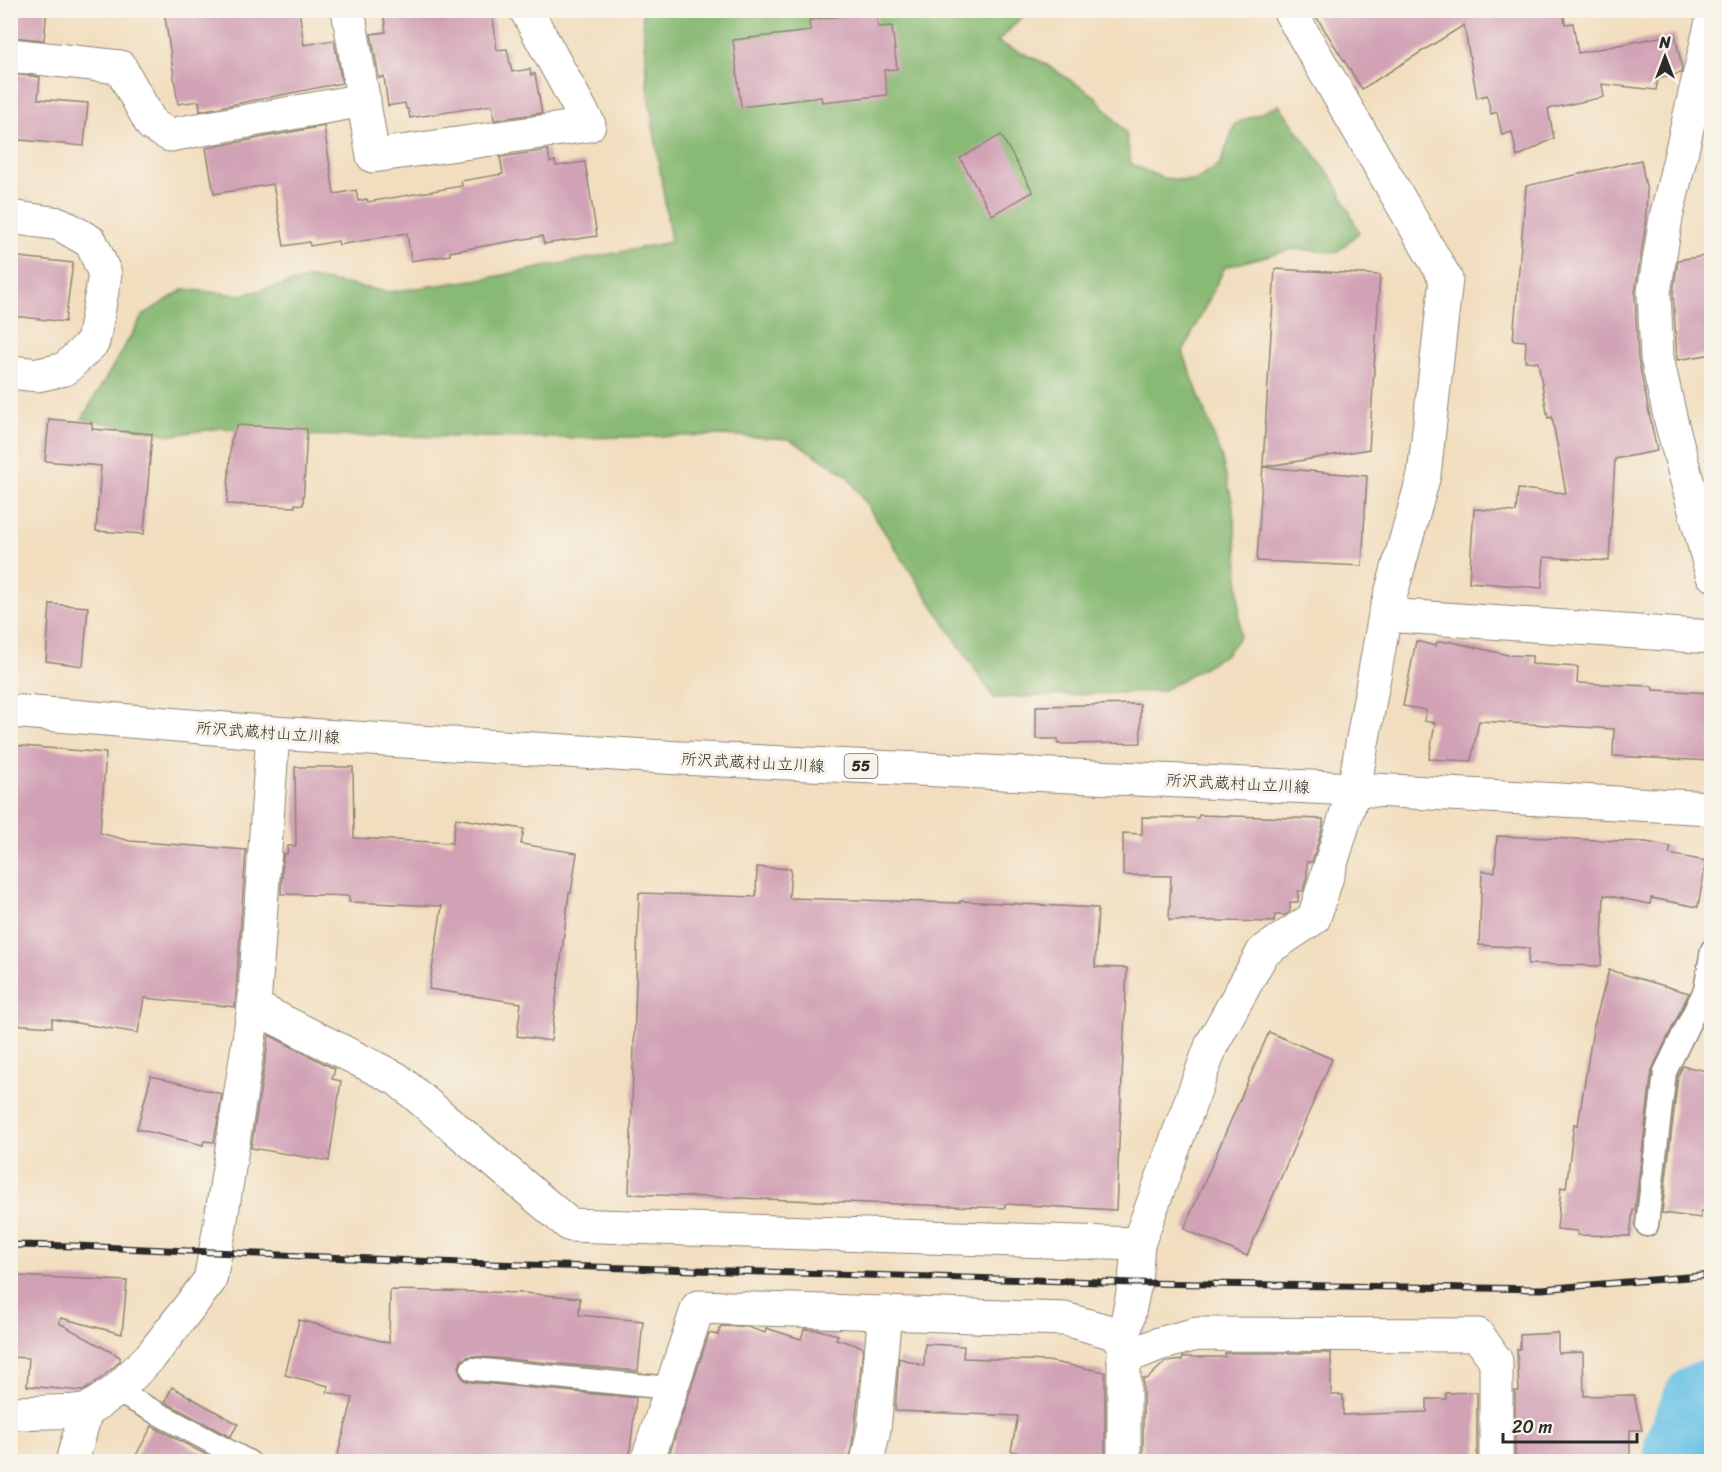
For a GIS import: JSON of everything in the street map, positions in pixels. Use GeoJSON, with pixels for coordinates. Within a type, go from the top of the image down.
{"type":"FeatureCollection","features":[{"type":"Feature","properties":{"kind":"street"},"geometry":{"type":"LineString","coordinates":[[348,10],[373,156],[589,125],[526,10]]}},
{"type":"Feature","properties":{"kind":"street"},"geometry":{"type":"LineString","coordinates":[[1124,1461],[1124,1347],[1135,1283],[1138,1244],[1212,1044],[1263,952],[1314,918],[1354,789],[1385,615],[1424,475],[1446,279],[1289,10]]}},
{"type":"Feature","properties":{"kind":"street"},"geometry":{"type":"LineString","coordinates":[[1712,21],[1666,218],[1654,292],[1657,358],[1671,421],[1712,574]]}},
{"type":"Feature","properties":{"kind":"street"},"geometry":{"type":"LineString","coordinates":[[10,55],[120,67],[152,125],[171,135],[364,100]]}},
{"type":"Feature","properties":{"kind":"street"},"geometry":{"type":"LineString","coordinates":[[10,217],[60,224],[91,242],[105,274],[93,342],[65,369],[38,375],[10,372]]}},
{"type":"Feature","properties":{"kind":"street"},"geometry":{"type":"LineString","coordinates":[[1385,615],[1712,637]]}},
{"type":"Feature","properties":{"kind":"street","name":"所沢武蔵村山立川線"},"geometry":{"type":"LineString","coordinates":[[10,711],[273,733],[680,758],[1712,808]]}},
{"type":"Feature","properties":{"kind":"street"},"geometry":{"type":"LineString","coordinates":[[10,1413],[86,1411],[116,1391],[151,1356],[210,1280],[254,1006],[273,733]]}},
{"type":"Feature","properties":{"kind":"street"},"geometry":{"type":"LineString","coordinates":[[254,1006],[398,1079],[570,1225],[1138,1244]]}},
{"type":"Feature","properties":{"kind":"street"},"geometry":{"type":"LineString","coordinates":[[647,1461],[698,1307],[1065,1319],[1124,1347],[1159,1344],[1197,1334],[1478,1335],[1496,1361],[1496,1461]]}},
{"type":"Feature","properties":{"kind":"street"},"geometry":{"type":"LineString","coordinates":[[867,1461],[874,1429],[885,1312]]}},
{"type":"Feature","properties":{"kind":"street"},"geometry":{"type":"LineString","coordinates":[[72,1461],[86,1411]]}},
{"type":"Feature","properties":{"kind":"lane"},"geometry":{"type":"LineString","coordinates":[[1647,1225],[1665,1072],[1705,990],[1712,950]]}},
{"type":"Feature","properties":{"kind":"lane"},"geometry":{"type":"LineString","coordinates":[[472,1369],[670,1388]]}},
{"type":"Feature","properties":{"kind":"lane"},"geometry":{"type":"LineString","coordinates":[[116,1391],[249,1461]]}},
{"type":"Feature","properties":{"kind":"green space"},"geometry":{"type":"Polygon","coordinates":[[[642,11],[1033,11],[1022,17],[997,42],[1042,62],[1095,96],[1126,133],[1131,164],[1162,178],[1194,181],[1220,165],[1235,124],[1279,105],[1336,184],[1359,232],[1337,252],[1293,249],[1225,267],[1183,352],[1221,456],[1232,501],[1238,558],[1240,636],[1226,654],[1162,691],[994,698],[847,475],[790,439],[720,435],[577,438],[270,435],[221,428],[173,435],[82,419],[143,315],[184,289],[241,295],[312,278],[389,292],[488,278],[671,242],[647,86],[642,11]]]}},
{"type":"Feature","properties":{"kind":"building"},"geometry":{"type":"Polygon","coordinates":[[[10,10],[47,10],[44,40],[10,37],[10,10]]]}},
{"type":"Feature","properties":{"kind":"building"},"geometry":{"type":"Polygon","coordinates":[[[164,10],[217,10],[218,18],[249,10],[299,10],[304,45],[334,40],[342,83],[200,111],[199,101],[178,104],[164,10]]]}},
{"type":"Feature","properties":{"kind":"building"},"geometry":{"type":"Polygon","coordinates":[[[383,10],[492,10],[497,50],[507,49],[512,72],[530,69],[531,75],[535,74],[542,113],[494,120],[492,105],[410,118],[405,103],[388,106],[384,77],[379,78],[371,34],[386,32],[383,10]]]}},
{"type":"Feature","properties":{"kind":"building"},"geometry":{"type":"Polygon","coordinates":[[[1312,10],[1563,10],[1565,24],[1573,23],[1578,53],[1675,34],[1682,68],[1681,73],[1658,78],[1656,90],[1602,84],[1604,97],[1548,109],[1554,138],[1517,157],[1512,132],[1502,135],[1497,112],[1491,114],[1487,95],[1477,98],[1464,25],[1362,89],[1312,10]]]}},
{"type":"Feature","properties":{"kind":"building"},"geometry":{"type":"Polygon","coordinates":[[[876,12],[878,27],[892,26],[897,69],[884,70],[887,95],[822,102],[821,97],[741,107],[733,40],[810,31],[809,20],[876,12]]]}},
{"type":"Feature","properties":{"kind":"building"},"geometry":{"type":"Polygon","coordinates":[[[10,74],[40,77],[38,99],[88,103],[84,146],[10,139],[10,74]]]}},
{"type":"Feature","properties":{"kind":"building"},"geometry":{"type":"Polygon","coordinates":[[[324,126],[334,194],[356,190],[358,201],[367,199],[368,202],[462,186],[461,181],[503,174],[500,157],[548,150],[550,162],[555,161],[556,166],[585,162],[597,236],[544,244],[542,236],[411,261],[407,233],[339,245],[338,241],[310,246],[309,242],[284,246],[273,184],[214,194],[206,148],[324,126]]]}},
{"type":"Feature","properties":{"kind":"building"},"geometry":{"type":"Polygon","coordinates":[[[1001,135],[1033,192],[992,215],[960,158],[1001,135]]]}},
{"type":"Feature","properties":{"kind":"building"},"geometry":{"type":"Polygon","coordinates":[[[1641,160],[1647,192],[1645,229],[1635,293],[1638,359],[1657,451],[1615,459],[1609,561],[1544,557],[1542,588],[1469,582],[1474,509],[1516,512],[1518,489],[1566,493],[1552,417],[1548,418],[1538,362],[1525,361],[1526,341],[1513,340],[1526,186],[1641,160]]]}},
{"type":"Feature","properties":{"kind":"building"},"geometry":{"type":"Polygon","coordinates":[[[1711,255],[1712,354],[1677,360],[1673,293],[1678,260],[1711,255]]]}},
{"type":"Feature","properties":{"kind":"building"},"geometry":{"type":"Polygon","coordinates":[[[10,256],[73,263],[65,322],[14,316],[16,294],[10,293],[10,256]]]}},
{"type":"Feature","properties":{"kind":"building"},"geometry":{"type":"Polygon","coordinates":[[[1275,269],[1380,275],[1369,449],[1263,467],[1367,476],[1362,566],[1257,561],[1275,269]]]}},
{"type":"Feature","properties":{"kind":"building"},"geometry":{"type":"Polygon","coordinates":[[[49,419],[92,423],[92,429],[152,434],[144,534],[96,531],[101,466],[45,461],[49,419]]]}},
{"type":"Feature","properties":{"kind":"building"},"geometry":{"type":"Polygon","coordinates":[[[237,425],[307,429],[303,505],[295,504],[295,507],[227,504],[231,441],[237,425]]]}},
{"type":"Feature","properties":{"kind":"building"},"geometry":{"type":"Polygon","coordinates":[[[50,604],[88,607],[83,666],[46,661],[50,604]]]}},
{"type":"Feature","properties":{"kind":"building"},"geometry":{"type":"Polygon","coordinates":[[[1416,641],[1436,646],[1437,642],[1452,642],[1508,655],[1532,656],[1532,664],[1578,667],[1577,683],[1652,686],[1653,690],[1712,693],[1711,761],[1613,756],[1614,729],[1479,721],[1471,761],[1429,759],[1435,723],[1424,721],[1426,710],[1403,706],[1416,641]]]}},
{"type":"Feature","properties":{"kind":"building"},"geometry":{"type":"Polygon","coordinates":[[[1140,704],[1141,743],[1058,744],[1058,739],[1036,739],[1036,706],[1140,704]]]}},
{"type":"Feature","properties":{"kind":"building"},"geometry":{"type":"Polygon","coordinates":[[[10,745],[106,753],[100,833],[130,841],[246,850],[235,1007],[144,998],[138,1033],[52,1019],[52,1027],[10,1024],[10,745]]]}},
{"type":"Feature","properties":{"kind":"building"},"geometry":{"type":"Polygon","coordinates":[[[295,767],[353,767],[354,838],[452,843],[456,818],[524,829],[521,844],[577,853],[571,893],[569,893],[551,1041],[517,1036],[521,1003],[429,989],[442,906],[349,902],[349,896],[281,894],[283,853],[287,854],[288,846],[296,846],[295,767]]]}},
{"type":"Feature","properties":{"kind":"building"},"geometry":{"type":"Polygon","coordinates":[[[1199,815],[1323,819],[1312,862],[1307,862],[1307,876],[1303,891],[1298,891],[1298,902],[1290,902],[1290,911],[1285,915],[1275,915],[1274,922],[1169,920],[1171,876],[1123,875],[1123,833],[1142,834],[1142,817],[1198,818],[1199,815]]]}},
{"type":"Feature","properties":{"kind":"building"},"geometry":{"type":"Polygon","coordinates":[[[1497,836],[1646,842],[1671,847],[1669,854],[1706,861],[1698,907],[1651,898],[1650,904],[1604,895],[1601,966],[1528,964],[1529,948],[1479,945],[1482,871],[1495,872],[1497,836]]]}},
{"type":"Feature","properties":{"kind":"building"},"geometry":{"type":"Polygon","coordinates":[[[757,867],[791,869],[789,898],[960,903],[960,901],[1098,908],[1095,967],[1127,968],[1116,1210],[1005,1204],[1005,1208],[629,1194],[639,893],[756,897],[757,867]]]}},
{"type":"Feature","properties":{"kind":"building"},"geometry":{"type":"Polygon","coordinates":[[[1609,970],[1689,993],[1652,1070],[1630,1236],[1577,1235],[1577,1231],[1557,1229],[1561,1187],[1566,1188],[1574,1124],[1578,1125],[1593,1029],[1609,970]]]}},
{"type":"Feature","properties":{"kind":"building"},"geometry":{"type":"Polygon","coordinates":[[[1269,1032],[1332,1059],[1247,1256],[1184,1229],[1269,1032]]]}},
{"type":"Feature","properties":{"kind":"building"},"geometry":{"type":"Polygon","coordinates":[[[269,1035],[335,1069],[332,1079],[341,1081],[329,1161],[251,1148],[269,1035]]]}},
{"type":"Feature","properties":{"kind":"building"},"geometry":{"type":"Polygon","coordinates":[[[1683,1066],[1712,1072],[1712,1212],[1701,1211],[1701,1218],[1662,1213],[1678,1076],[1683,1066]]]}},
{"type":"Feature","properties":{"kind":"building"},"geometry":{"type":"Polygon","coordinates":[[[151,1076],[222,1094],[214,1142],[204,1141],[203,1145],[137,1129],[151,1076]]]}},
{"type":"Feature","properties":{"kind":"building"},"geometry":{"type":"Polygon","coordinates":[[[16,1276],[127,1281],[122,1334],[61,1318],[59,1323],[120,1357],[120,1361],[83,1391],[27,1386],[29,1358],[10,1357],[10,1280],[16,1281],[16,1276]]]}},
{"type":"Feature","properties":{"kind":"building"},"geometry":{"type":"Polygon","coordinates":[[[390,1290],[523,1293],[580,1298],[579,1315],[643,1321],[638,1371],[473,1356],[461,1361],[459,1368],[464,1380],[471,1382],[636,1398],[629,1461],[336,1461],[353,1398],[327,1392],[329,1386],[285,1375],[299,1320],[389,1343],[390,1290]]]}},
{"type":"Feature","properties":{"kind":"building"},"geometry":{"type":"Polygon","coordinates":[[[721,1326],[748,1327],[765,1333],[766,1328],[801,1339],[804,1329],[819,1330],[838,1335],[836,1339],[863,1347],[849,1461],[667,1461],[709,1333],[718,1335],[721,1326]]]}},
{"type":"Feature","properties":{"kind":"building"},"geometry":{"type":"Polygon","coordinates":[[[1558,1333],[1558,1353],[1583,1352],[1584,1396],[1634,1395],[1642,1430],[1630,1430],[1630,1461],[1515,1461],[1515,1391],[1519,1391],[1517,1349],[1520,1349],[1520,1335],[1558,1333]]]}},
{"type":"Feature","properties":{"kind":"building"},"geometry":{"type":"Polygon","coordinates":[[[925,1344],[964,1346],[963,1358],[1048,1361],[1105,1372],[1105,1460],[1027,1461],[1028,1455],[1011,1451],[1018,1416],[895,1411],[899,1358],[924,1366],[925,1344]]]}},
{"type":"Feature","properties":{"kind":"building"},"geometry":{"type":"Polygon","coordinates":[[[1225,1353],[1331,1353],[1331,1395],[1343,1395],[1343,1415],[1427,1412],[1427,1399],[1446,1399],[1446,1393],[1477,1392],[1477,1461],[1143,1460],[1143,1378],[1147,1379],[1165,1362],[1182,1360],[1183,1357],[1225,1357],[1225,1353]]]}},
{"type":"Feature","properties":{"kind":"building"},"geometry":{"type":"Polygon","coordinates":[[[172,1387],[238,1424],[230,1437],[165,1402],[172,1387]]]}},
{"type":"Feature","properties":{"kind":"building"},"geometry":{"type":"Polygon","coordinates":[[[152,1426],[216,1460],[133,1461],[152,1426]]]}},
{"type":"Feature","properties":{"kind":"waterway"},"geometry":{"type":"LineString","coordinates":[[1685,1462],[1684,1447],[1702,1403],[1712,1399]]}},
{"type":"Feature","properties":{"kind":"railway"},"geometry":{"type":"LineString","coordinates":[[10,1245],[461,1263],[1135,1283],[1542,1289],[1712,1275]]}}]}
